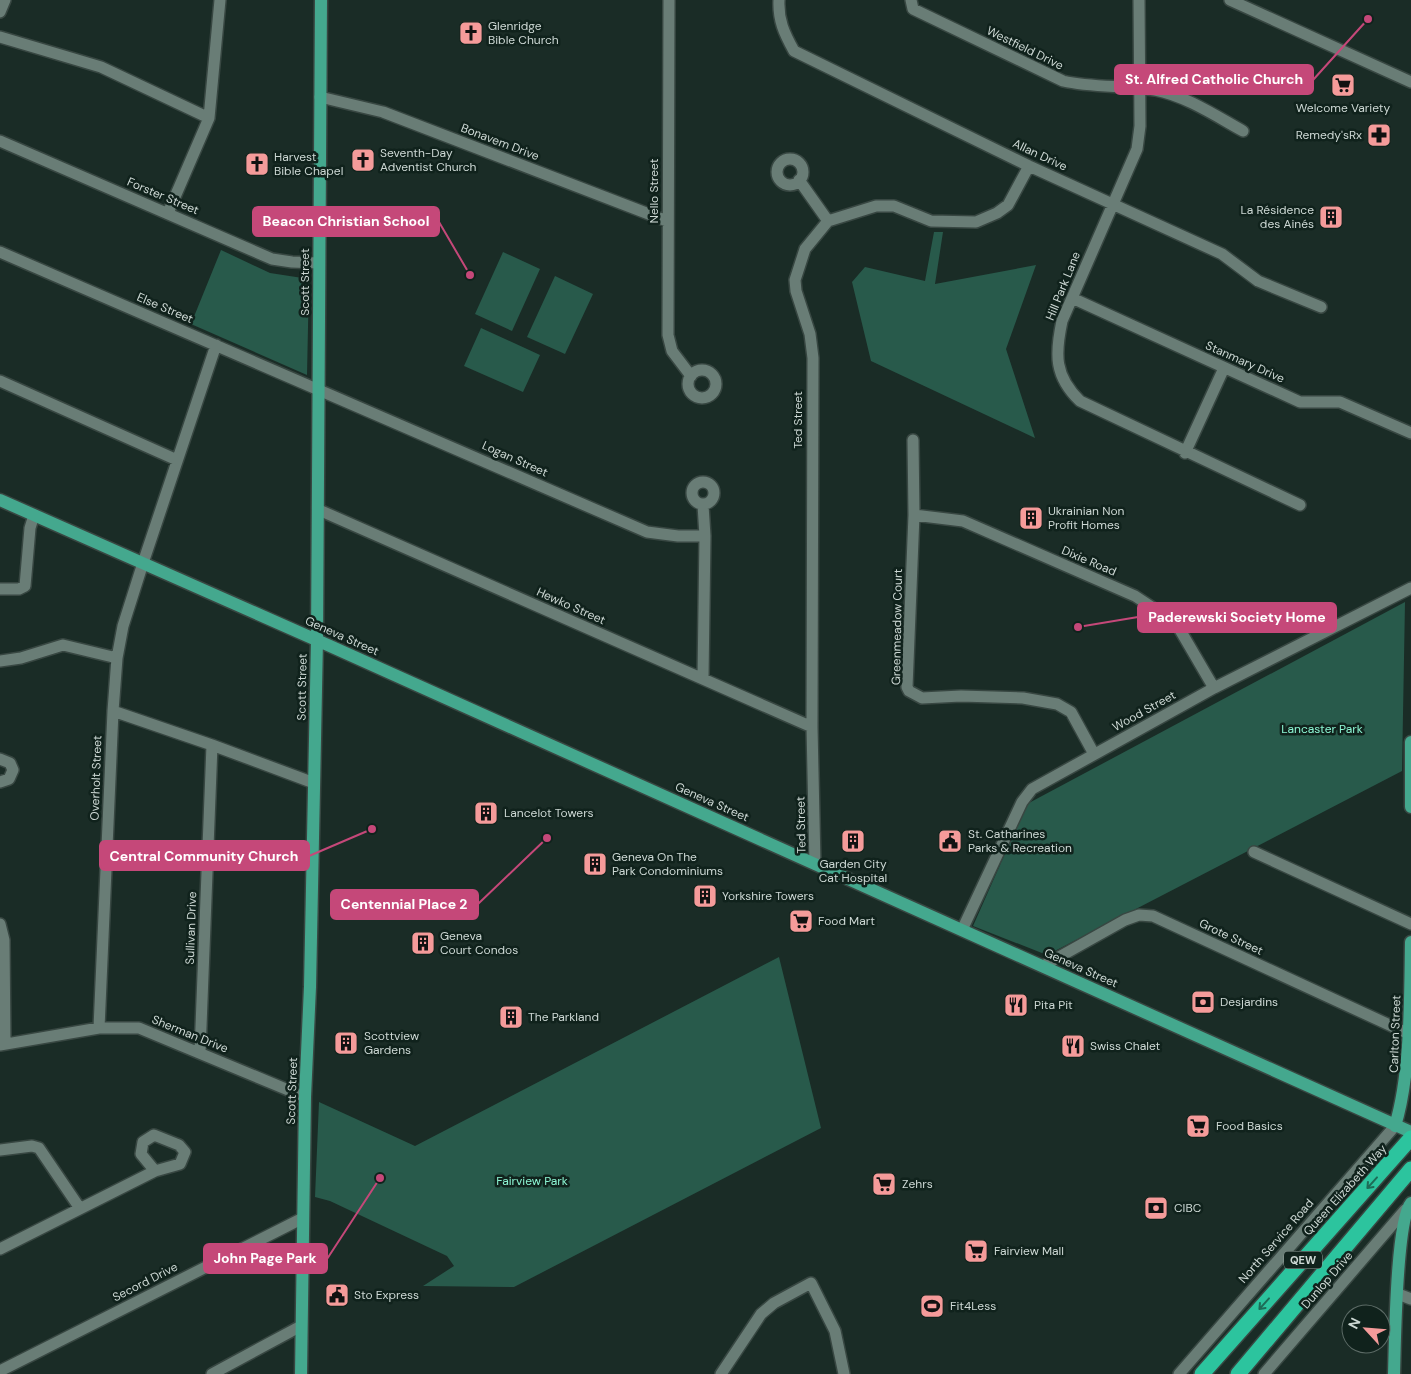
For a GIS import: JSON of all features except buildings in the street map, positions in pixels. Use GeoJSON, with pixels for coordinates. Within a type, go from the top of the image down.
{"type":"FeatureCollection","features":[{"type":"Feature","properties":{"kind":"highway","name":"Queen Elizabeth Way"},"geometry":{"type":"LineString","coordinates":[[1202,1374],[1408,1142]]}},
{"type":"Feature","properties":{"kind":"highway","name":"QEW"},"geometry":{"type":"LineString","coordinates":[[1238,1374],[1411,1169]]}},
{"type":"Feature","properties":{"kind":"main road","name":"Scott Street"},"geometry":{"type":"LineString","coordinates":[[301,1374],[305,1097],[310,987],[319,510],[321,0]]}},
{"type":"Feature","properties":{"kind":"main road","name":"Geneva Street"},"geometry":{"type":"LineString","coordinates":[[0,500],[317,640],[1411,1132]]}},
{"type":"Feature","properties":{"kind":"main road"},"geometry":{"type":"LineString","coordinates":[[1411,742],[1411,807]]}},
{"type":"Feature","properties":{"kind":"main road","name":"Carlton Street"},"geometry":{"type":"LineString","coordinates":[[1395,1126],[1406,1091],[1410,1064],[1411,942]]}},
{"type":"Feature","properties":{"kind":"main road"},"geometry":{"type":"LineString","coordinates":[[1394,1374],[1401,1237],[1408,1206]]}},
{"type":"Feature","properties":{"kind":"street"},"geometry":{"type":"LineString","coordinates":[[0,12],[5,0]]}},
{"type":"Feature","properties":{"kind":"street"},"geometry":{"type":"LineString","coordinates":[[168,213],[209,118],[220,0]]}},
{"type":"Feature","properties":{"kind":"street","name":"Nello Street"},"geometry":{"type":"LineString","coordinates":[[669,0],[668,335],[672,351],[691,376]]}},
{"type":"Feature","properties":{"kind":"street","name":"Allan Drive"},"geometry":{"type":"LineString","coordinates":[[779,0],[782,29],[794,51],[1029,166],[1222,254],[1258,281],[1321,307]]}},
{"type":"Feature","properties":{"kind":"street","name":"Westfield Drive"},"geometry":{"type":"LineString","coordinates":[[911,0],[913,9],[1062,81],[1140,89]]}},
{"type":"Feature","properties":{"kind":"street","name":"Hill Park Lane"},"geometry":{"type":"LineString","coordinates":[[1139,0],[1140,126],[1137,149],[1062,321],[1056,350],[1062,379],[1069,390],[1080,401],[1185,453],[1300,505]]}},
{"type":"Feature","properties":{"kind":"street"},"geometry":{"type":"LineString","coordinates":[[1230,0],[1411,82]]}},
{"type":"Feature","properties":{"kind":"street"},"geometry":{"type":"LineString","coordinates":[[0,37],[101,67],[209,118]]}},
{"type":"Feature","properties":{"kind":"street"},"geometry":{"type":"LineString","coordinates":[[1140,89],[1169,94],[1210,112],[1243,131]]}},
{"type":"Feature","properties":{"kind":"street","name":"Bonavem Drive"},"geometry":{"type":"LineString","coordinates":[[320,97],[382,112],[667,221]]}},
{"type":"Feature","properties":{"kind":"street","name":"Forster Street"},"geometry":{"type":"LineString","coordinates":[[0,140],[272,259],[319,263]]}},
{"type":"Feature","properties":{"kind":"street"},"geometry":{"type":"LineString","coordinates":[[799,180],[828,221],[876,206],[894,206],[931,221],[976,222],[998,213],[1008,205],[1029,166]]}},
{"type":"Feature","properties":{"kind":"street","name":"Ted Street"},"geometry":{"type":"LineString","coordinates":[[815,864],[812,727],[812,358],[810,334],[796,291],[795,280],[804,249],[828,221]]}},
{"type":"Feature","properties":{"kind":"street","name":"Else Street"},"geometry":{"type":"LineString","coordinates":[[0,252],[318,388]]}},
{"type":"Feature","properties":{"kind":"street","name":"Stanmary Drive"},"geometry":{"type":"LineString","coordinates":[[1072,298],[1300,402],[1340,402],[1411,433]]}},
{"type":"Feature","properties":{"kind":"street","name":"Overholt Street"},"geometry":{"type":"LineString","coordinates":[[100,1028],[113,712],[117,658],[123,626],[216,344]]}},
{"type":"Feature","properties":{"kind":"street"},"geometry":{"type":"LineString","coordinates":[[1185,453],[1224,368]]}},
{"type":"Feature","properties":{"kind":"street"},"geometry":{"type":"LineString","coordinates":[[0,381],[177,460]]}},
{"type":"Feature","properties":{"kind":"street","name":"Logan Street"},"geometry":{"type":"LineString","coordinates":[[318,388],[647,532],[705,536]]}},
{"type":"Feature","properties":{"kind":"street","name":"Greenmeadow Court"},"geometry":{"type":"LineString","coordinates":[[913,440],[914,515],[907,687],[909,691],[922,698],[961,696],[1023,698],[1057,704],[1071,712],[1094,754]]}},
{"type":"Feature","properties":{"kind":"street"},"geometry":{"type":"LineString","coordinates":[[703,505],[705,536],[703,678]]}},
{"type":"Feature","properties":{"kind":"street","name":"Hewko Street"},"geometry":{"type":"LineString","coordinates":[[319,510],[812,727]]}},
{"type":"Feature","properties":{"kind":"street"},"geometry":{"type":"LineString","coordinates":[[0,589],[19,589],[24,586],[30,528],[34,515]]}},
{"type":"Feature","properties":{"kind":"street","name":"Dixie Road"},"geometry":{"type":"LineString","coordinates":[[914,515],[963,521],[1135,596],[1176,623],[1214,688]]}},
{"type":"Feature","properties":{"kind":"street","name":"Wood Street"},"geometry":{"type":"LineString","coordinates":[[962,930],[1032,789],[1214,688],[1411,588]]}},
{"type":"Feature","properties":{"kind":"street"},"geometry":{"type":"LineString","coordinates":[[0,661],[21,658],[62,645],[117,658]]}},
{"type":"Feature","properties":{"kind":"street"},"geometry":{"type":"LineString","coordinates":[[113,712],[212,745],[314,783]]}},
{"type":"Feature","properties":{"kind":"street","name":"Sullivan Drive"},"geometry":{"type":"LineString","coordinates":[[200,1052],[212,745]]}},
{"type":"Feature","properties":{"kind":"street"},"geometry":{"type":"LineString","coordinates":[[0,760],[10,763],[13,770],[9,780],[0,782]]}},
{"type":"Feature","properties":{"kind":"street"},"geometry":{"type":"LineString","coordinates":[[1254,852],[1411,924]]}},
{"type":"Feature","properties":{"kind":"street","name":"Grote Street"},"geometry":{"type":"LineString","coordinates":[[1043,966],[1126,920],[1139,915],[1153,916],[1410,1036]]}},
{"type":"Feature","properties":{"kind":"street"},"geometry":{"type":"LineString","coordinates":[[0,924],[4,940],[2,1044]]}},
{"type":"Feature","properties":{"kind":"street","name":"Sherman Drive"},"geometry":{"type":"LineString","coordinates":[[2,1044],[100,1028],[139,1028],[305,1097]]}},
{"type":"Feature","properties":{"kind":"street","name":"North Service Road"},"geometry":{"type":"LineString","coordinates":[[1178,1374],[1395,1126]]}},
{"type":"Feature","properties":{"kind":"street"},"geometry":{"type":"LineString","coordinates":[[0,1150],[32,1146],[39,1148],[79,1208]]}},
{"type":"Feature","properties":{"kind":"street"},"geometry":{"type":"LineString","coordinates":[[0,1250],[79,1208],[155,1171]]}},
{"type":"Feature","properties":{"kind":"street","name":"Dunlop Drive"},"geometry":{"type":"LineString","coordinates":[[1264,1374],[1408,1206]]}},
{"type":"Feature","properties":{"kind":"street","name":"Secord Drive"},"geometry":{"type":"LineString","coordinates":[[0,1371],[303,1218]]}},
{"type":"Feature","properties":{"kind":"street"},"geometry":{"type":"LineString","coordinates":[[722,1374],[761,1314],[774,1303],[810,1283],[835,1331],[844,1374]]}},
{"type":"Feature","properties":{"kind":"street"},"geometry":{"type":"LineString","coordinates":[[1398,1294],[1411,1299]]}},
{"type":"Feature","properties":{"kind":"street"},"geometry":{"type":"LineString","coordinates":[[212,1374],[301,1326]]}},
{"type":"Feature","properties":{"kind":"green space"},"geometry":{"type":"Polygon","coordinates":[[[934,232],[943,232],[935,284],[1036,265],[1006,349],[1035,438],[871,361],[852,282],[865,267],[925,281],[934,232]]]}},
{"type":"Feature","properties":{"kind":"green space"},"geometry":{"type":"Polygon","coordinates":[[[221,250],[270,273],[309,279],[307,375],[191,324],[221,250]]]}},
{"type":"Feature","properties":{"kind":"green space"},"geometry":{"type":"Polygon","coordinates":[[[503,252],[540,269],[512,331],[475,314],[503,252]]]}},
{"type":"Feature","properties":{"kind":"green space"},"geometry":{"type":"Polygon","coordinates":[[[555,276],[593,294],[565,354],[527,337],[555,276]]]}},
{"type":"Feature","properties":{"kind":"green space"},"geometry":{"type":"Polygon","coordinates":[[[481,328],[540,355],[523,392],[464,366],[481,328]]]}},
{"type":"Feature","properties":{"kind":"green space","name":"Lancaster Park"},"geometry":{"type":"Polygon","coordinates":[[[1405,602],[1402,771],[1047,955],[973,926],[1027,804],[1405,602]]]}},
{"type":"Feature","properties":{"kind":"green space","name":"Fairview Park"},"geometry":{"type":"Polygon","coordinates":[[[779,957],[821,1128],[514,1287],[423,1286],[454,1266],[447,1256],[330,1201],[315,1197],[319,1102],[415,1146],[779,957]]]}},
{"type":"Feature","properties":{"kind":"place","name":"St. Alfred Catholic Church"},"geometry":{"type":"Point","coordinates":[1368,19]}},
{"type":"Feature","properties":{"kind":"place","name":"Glenridge Bible Church"},"geometry":{"type":"Point","coordinates":[471,33]}},
{"type":"Feature","properties":{"kind":"place","name":"Welcome Variety"},"geometry":{"type":"Point","coordinates":[1343,85]}},
{"type":"Feature","properties":{"kind":"place","name":"Remedy'sRx"},"geometry":{"type":"Point","coordinates":[1379,135]}},
{"type":"Feature","properties":{"kind":"place","name":"Seventh-Day Adventist Church"},"geometry":{"type":"Point","coordinates":[363,160]}},
{"type":"Feature","properties":{"kind":"place","name":"Harvest Bible Chapel"},"geometry":{"type":"Point","coordinates":[257,164]}},
{"type":"Feature","properties":{"kind":"place","name":"La Résidence des Ainés"},"geometry":{"type":"Point","coordinates":[1331,217]}},
{"type":"Feature","properties":{"kind":"place","name":"Beacon Christian School"},"geometry":{"type":"Point","coordinates":[470,275]}},
{"type":"Feature","properties":{"kind":"place","name":"Ukrainian Non Profit Homes"},"geometry":{"type":"Point","coordinates":[1031,518]}},
{"type":"Feature","properties":{"kind":"place","name":"Paderewski Society Home"},"geometry":{"type":"Point","coordinates":[1078,627]}},
{"type":"Feature","properties":{"kind":"place","name":"Lancelot Towers"},"geometry":{"type":"Point","coordinates":[486,813]}},
{"type":"Feature","properties":{"kind":"place","name":"Central Community Church"},"geometry":{"type":"Point","coordinates":[372,829]}},
{"type":"Feature","properties":{"kind":"place","name":"Centennial Place 2"},"geometry":{"type":"Point","coordinates":[547,838]}},
{"type":"Feature","properties":{"kind":"place","name":"Garden City Cat Hospital"},"geometry":{"type":"Point","coordinates":[853,841]}},
{"type":"Feature","properties":{"kind":"place","name":"St. Catharines Parks & Recreation"},"geometry":{"type":"Point","coordinates":[950,841]}},
{"type":"Feature","properties":{"kind":"place","name":"Geneva On The Park Condominiums"},"geometry":{"type":"Point","coordinates":[595,864]}},
{"type":"Feature","properties":{"kind":"place","name":"Yorkshire Towers"},"geometry":{"type":"Point","coordinates":[705,896]}},
{"type":"Feature","properties":{"kind":"place","name":"Food Mart"},"geometry":{"type":"Point","coordinates":[801,921]}},
{"type":"Feature","properties":{"kind":"place","name":"Geneva Court Condos"},"geometry":{"type":"Point","coordinates":[423,943]}},
{"type":"Feature","properties":{"kind":"place","name":"Desjardins"},"geometry":{"type":"Point","coordinates":[1203,1002]}},
{"type":"Feature","properties":{"kind":"place","name":"Pita Pit"},"geometry":{"type":"Point","coordinates":[1016,1005]}},
{"type":"Feature","properties":{"kind":"place","name":"The Parkland"},"geometry":{"type":"Point","coordinates":[511,1017]}},
{"type":"Feature","properties":{"kind":"place","name":"Scottview Gardens"},"geometry":{"type":"Point","coordinates":[346,1043]}},
{"type":"Feature","properties":{"kind":"place","name":"Swiss Chalet"},"geometry":{"type":"Point","coordinates":[1073,1046]}},
{"type":"Feature","properties":{"kind":"place","name":"Food Basics"},"geometry":{"type":"Point","coordinates":[1198,1126]}},
{"type":"Feature","properties":{"kind":"place","name":"John Page Park"},"geometry":{"type":"Point","coordinates":[380,1178]}},
{"type":"Feature","properties":{"kind":"place","name":"Zehrs"},"geometry":{"type":"Point","coordinates":[884,1184]}},
{"type":"Feature","properties":{"kind":"place","name":"CIBC"},"geometry":{"type":"Point","coordinates":[1156,1208]}},
{"type":"Feature","properties":{"kind":"place","name":"Fairview Mall"},"geometry":{"type":"Point","coordinates":[976,1251]}},
{"type":"Feature","properties":{"kind":"place","name":"Sto Express"},"geometry":{"type":"Point","coordinates":[337,1295]}},
{"type":"Feature","properties":{"kind":"place","name":"Fit4Less"},"geometry":{"type":"Point","coordinates":[932,1306]}}]}
